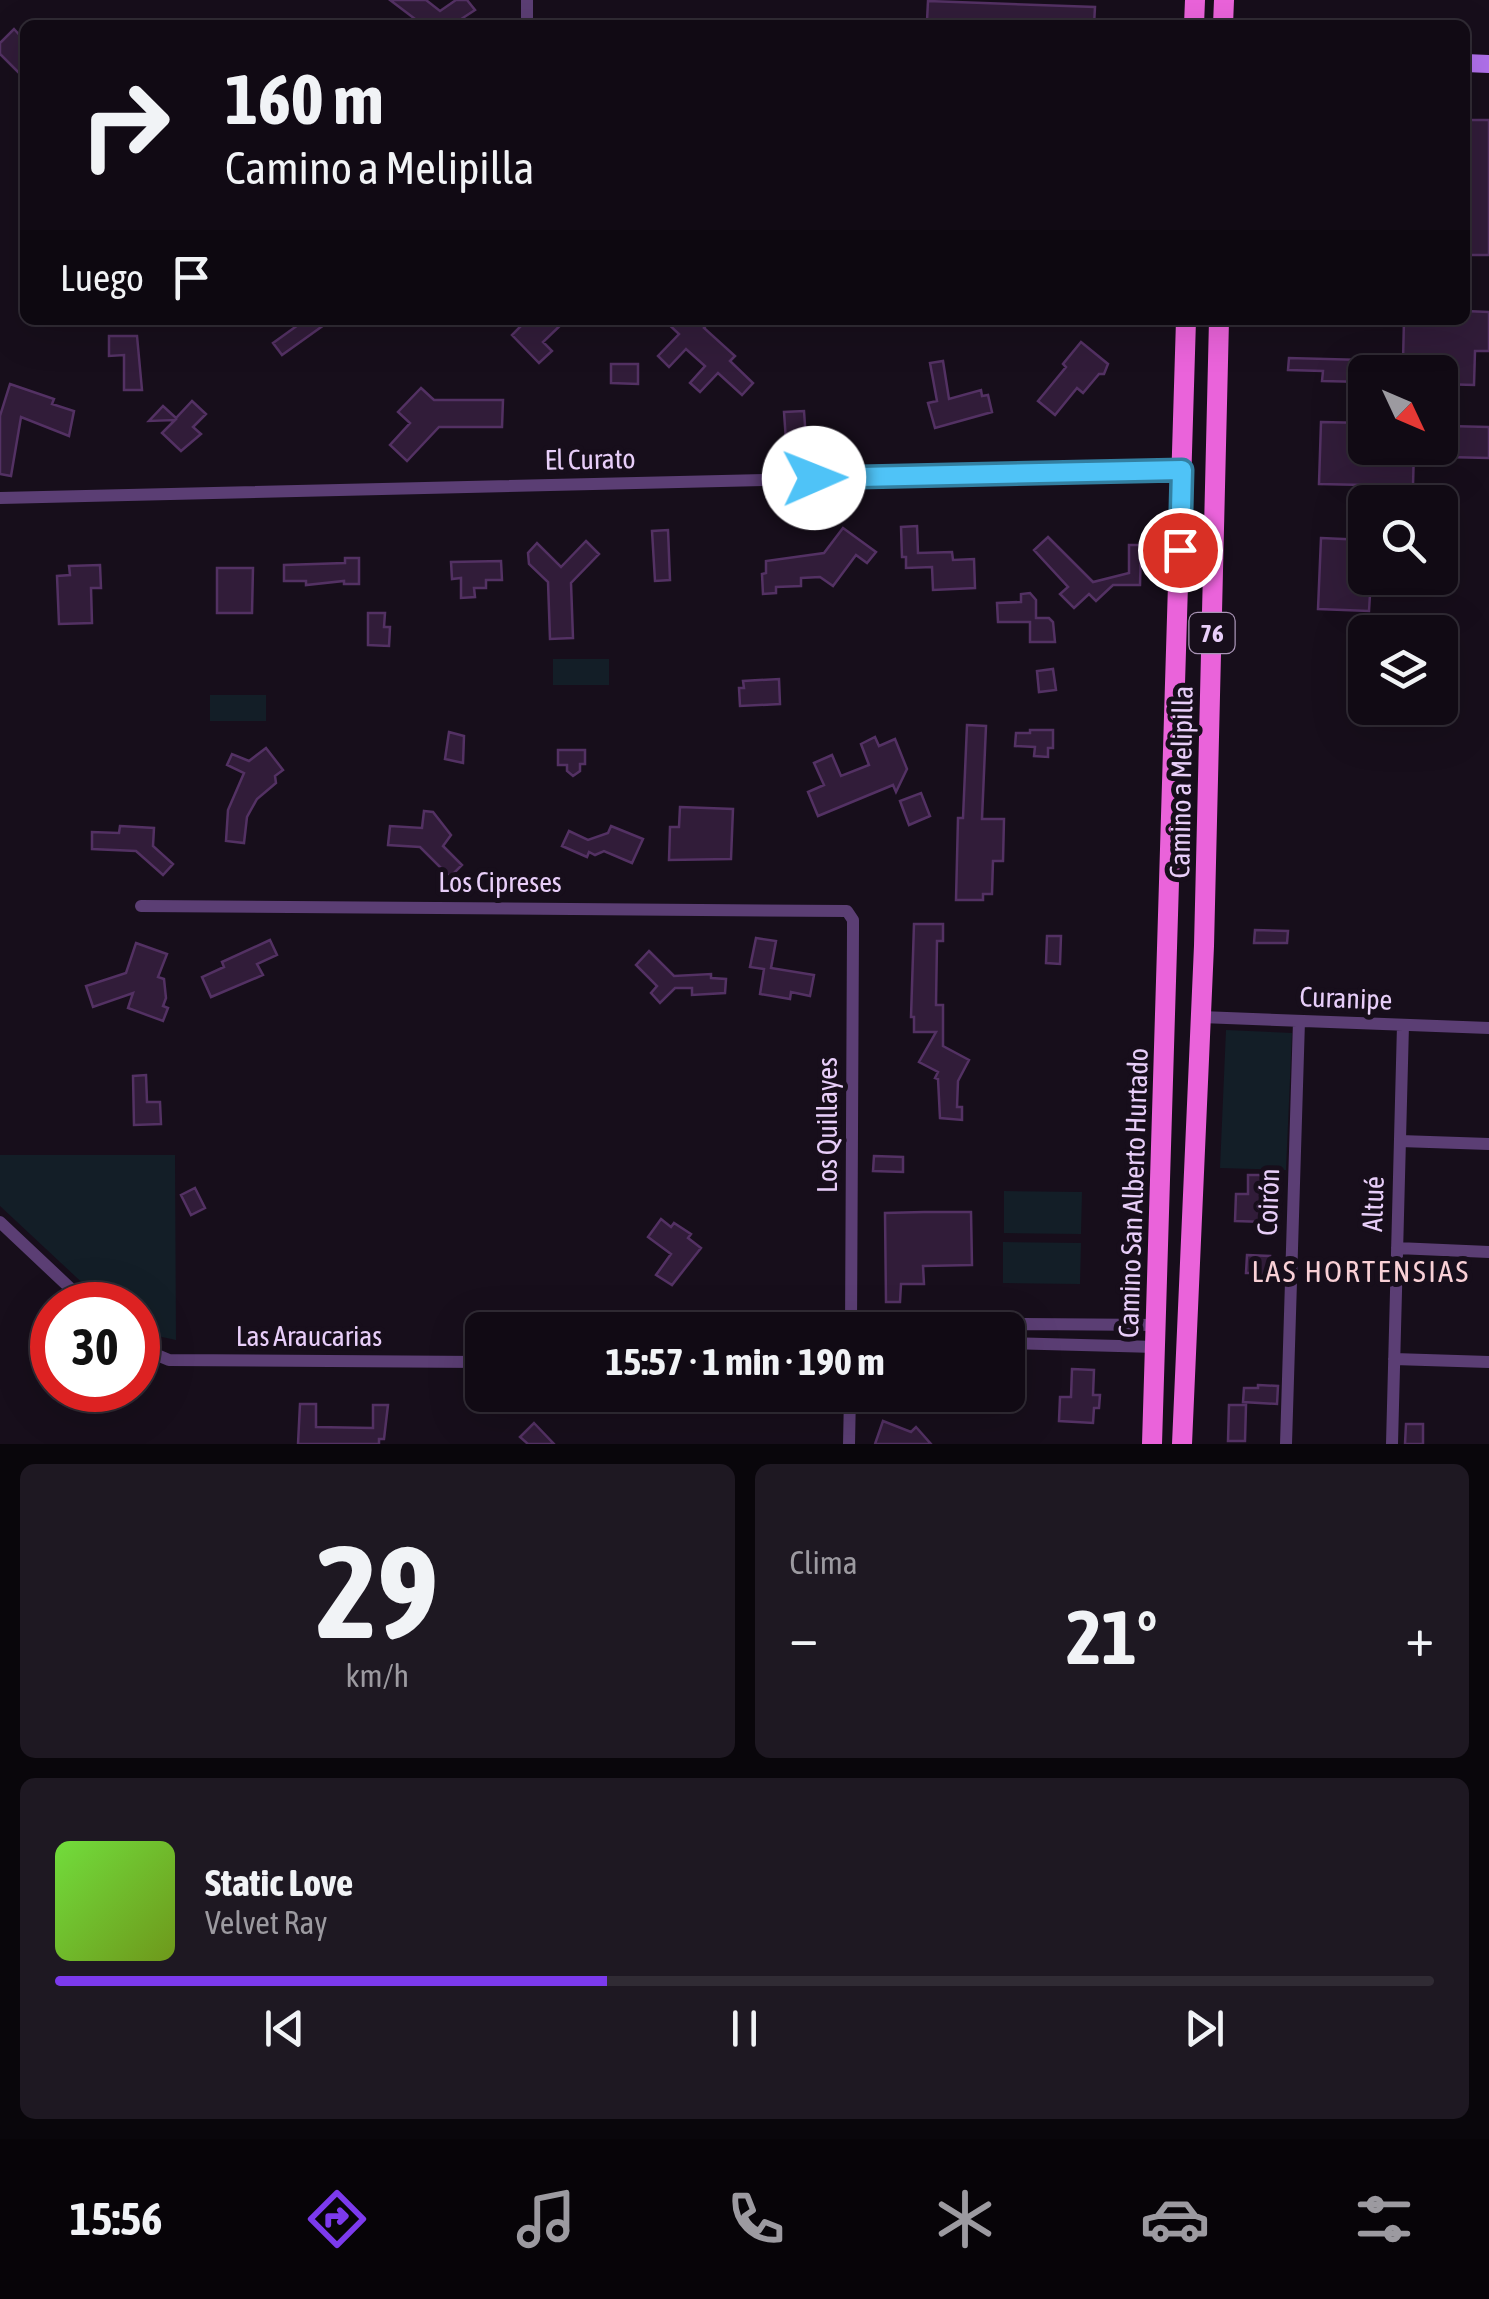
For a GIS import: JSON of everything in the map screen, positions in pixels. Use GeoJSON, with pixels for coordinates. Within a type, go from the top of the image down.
{"type":"FeatureCollection","features":[{"type":"Feature","properties":{"kind":"main road","name":"Camino a Melipilla"},"geometry":{"type":"LineString","coordinates":[[1169,944],[1186,325]]}},
{"type":"Feature","properties":{"kind":"main road","name":"Camino a Melipilla"},"geometry":{"type":"LineString","coordinates":[[1200,1017],[1219,325]]}},
{"type":"Feature","properties":{"kind":"main road","name":"Camino San Alberto Hurtado"},"geometry":{"type":"LineString","coordinates":[[1152,1444],[1169,944]]}},
{"type":"Feature","properties":{"kind":"main road","name":"76"},"geometry":{"type":"LineString","coordinates":[[1182,1444],[1200,1017]]}},
{"type":"Feature","properties":{"kind":"street","name":"El Curato"},"geometry":{"type":"LineString","coordinates":[[0,498],[1182,470]]}},
{"type":"Feature","properties":{"kind":"street","name":"Los Cipreses"},"geometry":{"type":"LineString","coordinates":[[141,906],[842,910],[853,920]]}},
{"type":"Feature","properties":{"kind":"street","name":"Los Quillayes"},"geometry":{"type":"LineString","coordinates":[[850,1312],[853,920]]}},
{"type":"Feature","properties":{"kind":"street","name":"Curanipe"},"geometry":{"type":"LineString","coordinates":[[1200,1017],[1489,1028]]}},
{"type":"Feature","properties":{"kind":"street","name":"Coirón"},"geometry":{"type":"LineString","coordinates":[[1286,1444],[1299,1021]]}},
{"type":"Feature","properties":{"kind":"street","name":"Altué"},"geometry":{"type":"LineString","coordinates":[[1392,1444],[1403,1025]]}},
{"type":"Feature","properties":{"kind":"street"},"geometry":{"type":"LineString","coordinates":[[1400,1140],[1489,1144]]}},
{"type":"Feature","properties":{"kind":"street"},"geometry":{"type":"LineString","coordinates":[[0,1222],[64,1282]]}},
{"type":"Feature","properties":{"kind":"street"},"geometry":{"type":"LineString","coordinates":[[1397,1248],[1489,1252]]}},
{"type":"Feature","properties":{"kind":"street"},"geometry":{"type":"LineString","coordinates":[[1025,1324],[1156,1325]]}},
{"type":"Feature","properties":{"kind":"street"},"geometry":{"type":"LineString","coordinates":[[1025,1343],[1156,1347]]}},
{"type":"Feature","properties":{"kind":"street","name":"Las Araucarias"},"geometry":{"type":"LineString","coordinates":[[160,1356],[169,1360],[465,1362]]}},
{"type":"Feature","properties":{"kind":"street"},"geometry":{"type":"LineString","coordinates":[[1394,1359],[1489,1362]]}},
{"type":"Feature","properties":{"kind":"street"},"geometry":{"type":"LineString","coordinates":[[850,1412],[850,1444]]}},
{"type":"Feature","properties":{"kind":"shaded area"},"geometry":{"type":"Polygon","coordinates":[[[553,659],[609,659],[609,685],[553,685],[553,659]]]}},
{"type":"Feature","properties":{"kind":"shaded area"},"geometry":{"type":"Polygon","coordinates":[[[210,695],[266,695],[266,721],[210,721],[210,695]]]}},
{"type":"Feature","properties":{"kind":"shaded area"},"geometry":{"type":"Polygon","coordinates":[[[1226,1030],[1292,1033],[1286,1170],[1220,1168],[1226,1030]]]}},
{"type":"Feature","properties":{"kind":"shaded area"},"geometry":{"type":"Polygon","coordinates":[[[0,1155],[175,1155],[176,1340],[160,1337],[160,1282],[81,1282],[0,1206],[0,1155]]]}},
{"type":"Feature","properties":{"kind":"shaded area"},"geometry":{"type":"Polygon","coordinates":[[[1004,1191],[1082,1192],[1081,1234],[1004,1233],[1004,1191]]]}},
{"type":"Feature","properties":{"kind":"shaded area"},"geometry":{"type":"Polygon","coordinates":[[[1003,1242],[1081,1243],[1080,1284],[1003,1283],[1003,1242]]]}},
{"type":"Feature","properties":{"kind":"shaded area"},"geometry":{"type":"Polygon","coordinates":[[[867,1310],[900,1310],[900,1312],[867,1310]]]}},
{"type":"Feature","properties":{"kind":"building"},"geometry":{"type":"Polygon","coordinates":[[[390,0],[426,0],[440,11],[456,0],[467,0],[475,10],[460,20],[416,20],[390,0]]]}},
{"type":"Feature","properties":{"kind":"building"},"geometry":{"type":"Polygon","coordinates":[[[928,1],[1095,7],[1094,20],[927,20],[928,1]]]}},
{"type":"Feature","properties":{"kind":"building"},"geometry":{"type":"Polygon","coordinates":[[[14,29],[20,36],[20,74],[0,54],[0,43],[14,29]]]}},
{"type":"Feature","properties":{"kind":"building"},"geometry":{"type":"Polygon","coordinates":[[[1470,120],[1489,120],[1489,255],[1470,255],[1470,120]]]}},
{"type":"Feature","properties":{"kind":"building"},"geometry":{"type":"Polygon","coordinates":[[[1470,311],[1489,312],[1489,351],[1475,351],[1474,385],[1458,385],[1458,355],[1403,355],[1404,325],[1470,325],[1470,311]]]}},
{"type":"Feature","properties":{"kind":"building"},"geometry":{"type":"Polygon","coordinates":[[[298,325],[324,325],[282,355],[273,343],[298,325]]]}},
{"type":"Feature","properties":{"kind":"building"},"geometry":{"type":"Polygon","coordinates":[[[561,325],[543,342],[552,351],[539,363],[512,335],[520,327],[561,325]]]}},
{"type":"Feature","properties":{"kind":"building"},"geometry":{"type":"Polygon","coordinates":[[[669,325],[707,325],[704,328],[735,356],[730,361],[753,383],[742,395],[718,373],[700,392],[690,383],[705,366],[686,349],[669,367],[658,356],[679,334],[669,325]]]}},
{"type":"Feature","properties":{"kind":"building"},"geometry":{"type":"Polygon","coordinates":[[[109,336],[137,336],[142,390],[124,390],[124,355],[109,356],[109,336]]]}},
{"type":"Feature","properties":{"kind":"building"},"geometry":{"type":"Polygon","coordinates":[[[1081,342],[1108,364],[1104,374],[1099,374],[1083,393],[1077,388],[1055,415],[1038,401],[1081,342]]]}},
{"type":"Feature","properties":{"kind":"building"},"geometry":{"type":"Polygon","coordinates":[[[1289,358],[1348,360],[1348,382],[1322,381],[1323,371],[1288,370],[1289,358]]]}},
{"type":"Feature","properties":{"kind":"building"},"geometry":{"type":"Polygon","coordinates":[[[943,361],[949,399],[981,390],[982,396],[988,395],[992,412],[935,428],[928,403],[937,401],[930,363],[943,361]]]}},
{"type":"Feature","properties":{"kind":"building"},"geometry":{"type":"Polygon","coordinates":[[[611,364],[638,364],[638,384],[611,383],[611,364]]]}},
{"type":"Feature","properties":{"kind":"building"},"geometry":{"type":"Polygon","coordinates":[[[10,384],[54,399],[52,404],[74,411],[69,436],[21,417],[11,476],[0,474],[0,416],[10,384]]]}},
{"type":"Feature","properties":{"kind":"building"},"geometry":{"type":"Polygon","coordinates":[[[421,388],[434,400],[503,400],[502,427],[439,427],[407,461],[390,445],[410,423],[398,412],[421,388]]]}},
{"type":"Feature","properties":{"kind":"building"},"geometry":{"type":"Polygon","coordinates":[[[192,401],[206,414],[193,427],[201,434],[181,451],[162,433],[175,420],[149,421],[163,406],[176,418],[192,401]]]}},
{"type":"Feature","properties":{"kind":"building"},"geometry":{"type":"Polygon","coordinates":[[[804,411],[806,440],[786,441],[784,412],[804,411]]]}},
{"type":"Feature","properties":{"kind":"building"},"geometry":{"type":"Polygon","coordinates":[[[1321,422],[1348,423],[1348,465],[1414,465],[1413,485],[1319,484],[1321,422]]]}},
{"type":"Feature","properties":{"kind":"building"},"geometry":{"type":"Polygon","coordinates":[[[1458,426],[1489,427],[1489,458],[1458,457],[1458,426]]]}},
{"type":"Feature","properties":{"kind":"building"},"geometry":{"type":"Polygon","coordinates":[[[917,526],[918,553],[952,552],[953,560],[974,559],[975,588],[933,590],[932,567],[906,568],[901,527],[917,526]]]}},
{"type":"Feature","properties":{"kind":"building"},"geometry":{"type":"Polygon","coordinates":[[[843,528],[876,552],[867,563],[856,555],[833,586],[820,577],[801,578],[801,586],[776,587],[776,593],[763,594],[766,561],[824,553],[843,528]]]}},
{"type":"Feature","properties":{"kind":"building"},"geometry":{"type":"Polygon","coordinates":[[[668,530],[670,580],[655,581],[652,531],[668,530]]]}},
{"type":"Feature","properties":{"kind":"building"},"geometry":{"type":"Polygon","coordinates":[[[1048,537],[1093,582],[1129,573],[1129,545],[1141,545],[1140,585],[1113,585],[1096,601],[1089,594],[1074,608],[1060,594],[1068,587],[1034,550],[1048,537]]]}},
{"type":"Feature","properties":{"kind":"building"},"geometry":{"type":"Polygon","coordinates":[[[1321,538],[1348,539],[1348,595],[1370,595],[1369,611],[1318,609],[1321,538]]]}},
{"type":"Feature","properties":{"kind":"building"},"geometry":{"type":"Polygon","coordinates":[[[586,541],[599,554],[571,583],[573,638],[550,639],[548,582],[529,564],[528,553],[537,543],[561,567],[586,541]]]}},
{"type":"Feature","properties":{"kind":"building"},"geometry":{"type":"Polygon","coordinates":[[[345,558],[359,558],[359,584],[344,581],[306,585],[306,581],[284,581],[284,565],[345,563],[345,558]]]}},
{"type":"Feature","properties":{"kind":"building"},"geometry":{"type":"Polygon","coordinates":[[[501,561],[502,580],[486,580],[486,588],[474,588],[475,597],[461,598],[461,578],[452,579],[451,562],[501,561]]]}},
{"type":"Feature","properties":{"kind":"building"},"geometry":{"type":"Polygon","coordinates":[[[100,565],[101,588],[91,588],[92,623],[59,624],[57,576],[70,575],[69,566],[100,565]]]}},
{"type":"Feature","properties":{"kind":"building"},"geometry":{"type":"Polygon","coordinates":[[[217,568],[253,568],[252,613],[217,613],[217,568]]]}},
{"type":"Feature","properties":{"kind":"building"},"geometry":{"type":"Polygon","coordinates":[[[1030,593],[1036,600],[1036,618],[1053,622],[1055,642],[1030,642],[1030,622],[998,622],[997,603],[1021,602],[1021,594],[1030,593]]]}},
{"type":"Feature","properties":{"kind":"building"},"geometry":{"type":"Polygon","coordinates":[[[368,613],[385,613],[384,627],[390,627],[389,646],[368,645],[368,613]]]}},
{"type":"Feature","properties":{"kind":"building"},"geometry":{"type":"Polygon","coordinates":[[[1053,669],[1056,690],[1039,692],[1037,671],[1053,669]]]}},
{"type":"Feature","properties":{"kind":"building"},"geometry":{"type":"Polygon","coordinates":[[[779,679],[780,704],[740,706],[739,688],[744,688],[743,681],[779,679]]]}},
{"type":"Feature","properties":{"kind":"building"},"geometry":{"type":"Polygon","coordinates":[[[967,725],[986,726],[982,819],[1004,819],[1003,861],[993,861],[992,894],[983,894],[983,900],[956,900],[958,818],[963,818],[967,725]]]}},
{"type":"Feature","properties":{"kind":"building"},"geometry":{"type":"Polygon","coordinates":[[[1053,730],[1053,748],[1048,748],[1048,757],[1034,756],[1035,747],[1015,746],[1016,733],[1053,730]]]}},
{"type":"Feature","properties":{"kind":"building"},"geometry":{"type":"Polygon","coordinates":[[[449,732],[464,736],[463,763],[445,759],[449,732]]]}},
{"type":"Feature","properties":{"kind":"building"},"geometry":{"type":"Polygon","coordinates":[[[875,737],[879,746],[895,739],[907,769],[896,792],[893,785],[818,816],[808,792],[824,785],[814,763],[832,755],[841,776],[869,765],[861,744],[875,737]]]}},
{"type":"Feature","properties":{"kind":"building"},"geometry":{"type":"Polygon","coordinates":[[[266,748],[283,770],[275,776],[276,783],[257,799],[247,817],[244,843],[226,841],[228,810],[244,773],[227,765],[232,754],[249,761],[266,748]]]}},
{"type":"Feature","properties":{"kind":"building"},"geometry":{"type":"Polygon","coordinates":[[[558,750],[585,750],[585,764],[580,764],[580,771],[573,776],[567,765],[558,765],[558,750]]]}},
{"type":"Feature","properties":{"kind":"building"},"geometry":{"type":"Polygon","coordinates":[[[921,793],[930,816],[909,825],[900,801],[921,793]]]}},
{"type":"Feature","properties":{"kind":"building"},"geometry":{"type":"Polygon","coordinates":[[[680,807],[733,809],[731,859],[669,860],[670,827],[679,827],[680,807]]]}},
{"type":"Feature","properties":{"kind":"building"},"geometry":{"type":"Polygon","coordinates":[[[424,811],[433,812],[451,835],[443,846],[462,865],[450,877],[420,847],[388,845],[390,826],[422,828],[424,811]]]}},
{"type":"Feature","properties":{"kind":"building"},"geometry":{"type":"Polygon","coordinates":[[[120,826],[154,828],[153,846],[173,864],[163,875],[136,851],[92,849],[92,832],[119,833],[120,826]]]}},
{"type":"Feature","properties":{"kind":"building"},"geometry":{"type":"Polygon","coordinates":[[[611,826],[643,839],[632,863],[604,851],[595,855],[589,852],[587,857],[562,846],[569,831],[588,840],[608,833],[611,826]]]}},
{"type":"Feature","properties":{"kind":"building"},"geometry":{"type":"Polygon","coordinates":[[[914,924],[943,924],[943,941],[937,941],[936,1005],[943,1005],[943,1046],[969,1060],[958,1081],[957,1107],[962,1107],[962,1120],[940,1118],[935,1078],[938,1072],[919,1062],[936,1032],[914,1032],[914,924]]]}},
{"type":"Feature","properties":{"kind":"building"},"geometry":{"type":"Polygon","coordinates":[[[1255,930],[1288,931],[1287,943],[1254,943],[1255,930]]]}},
{"type":"Feature","properties":{"kind":"building"},"geometry":{"type":"Polygon","coordinates":[[[1047,936],[1061,936],[1060,964],[1046,963],[1047,936]]]}},
{"type":"Feature","properties":{"kind":"building"},"geometry":{"type":"Polygon","coordinates":[[[756,938],[776,941],[771,968],[814,975],[810,996],[791,992],[790,999],[760,994],[764,969],[750,967],[756,938]]]}},
{"type":"Feature","properties":{"kind":"building"},"geometry":{"type":"Polygon","coordinates":[[[270,940],[277,955],[257,964],[263,975],[211,997],[202,977],[224,967],[222,962],[270,940]]]}},
{"type":"Feature","properties":{"kind":"building"},"geometry":{"type":"Polygon","coordinates":[[[136,943],[167,954],[158,977],[164,979],[163,1006],[168,1008],[163,1021],[128,1008],[133,993],[93,1007],[86,986],[126,973],[136,943]]]}},
{"type":"Feature","properties":{"kind":"building"},"geometry":{"type":"Polygon","coordinates":[[[649,951],[674,976],[711,974],[711,978],[726,979],[725,993],[692,995],[692,988],[675,988],[660,1003],[651,993],[657,986],[636,965],[649,951]]]}},
{"type":"Feature","properties":{"kind":"building"},"geometry":{"type":"Polygon","coordinates":[[[146,1075],[147,1102],[160,1102],[161,1124],[134,1125],[133,1076],[146,1075]]]}},
{"type":"Feature","properties":{"kind":"building"},"geometry":{"type":"Polygon","coordinates":[[[874,1156],[903,1157],[903,1172],[873,1171],[874,1156]]]}},
{"type":"Feature","properties":{"kind":"building"},"geometry":{"type":"Polygon","coordinates":[[[1248,1175],[1270,1175],[1266,1222],[1235,1221],[1236,1194],[1248,1194],[1248,1175]]]}},
{"type":"Feature","properties":{"kind":"building"},"geometry":{"type":"Polygon","coordinates":[[[195,1188],[205,1208],[191,1215],[181,1195],[195,1188]]]}},
{"type":"Feature","properties":{"kind":"building"},"geometry":{"type":"Polygon","coordinates":[[[971,1212],[972,1265],[923,1266],[924,1284],[901,1284],[900,1302],[886,1302],[885,1213],[971,1212]]]}},
{"type":"Feature","properties":{"kind":"building"},"geometry":{"type":"Polygon","coordinates":[[[661,1219],[691,1234],[688,1238],[701,1248],[672,1285],[656,1275],[671,1254],[648,1237],[661,1219]]]}},
{"type":"Feature","properties":{"kind":"building"},"geometry":{"type":"Polygon","coordinates":[[[1247,1255],[1270,1256],[1269,1262],[1282,1263],[1281,1282],[1253,1281],[1253,1273],[1246,1273],[1247,1255]]]}},
{"type":"Feature","properties":{"kind":"building"},"geometry":{"type":"Polygon","coordinates":[[[1072,1369],[1094,1370],[1093,1395],[1100,1395],[1093,1423],[1059,1421],[1060,1397],[1071,1397],[1072,1369]]]}},
{"type":"Feature","properties":{"kind":"building"},"geometry":{"type":"Polygon","coordinates":[[[1278,1386],[1277,1404],[1243,1402],[1244,1388],[1278,1386]]]}},
{"type":"Feature","properties":{"kind":"building"},"geometry":{"type":"Polygon","coordinates":[[[300,1404],[316,1404],[316,1427],[373,1428],[373,1405],[388,1405],[384,1439],[379,1439],[379,1444],[298,1444],[300,1404]]]}},
{"type":"Feature","properties":{"kind":"building"},"geometry":{"type":"Polygon","coordinates":[[[1229,1405],[1246,1405],[1245,1441],[1228,1441],[1229,1405]]]}},
{"type":"Feature","properties":{"kind":"building"},"geometry":{"type":"Polygon","coordinates":[[[883,1421],[911,1432],[916,1427],[931,1444],[875,1444],[883,1421]]]}},
{"type":"Feature","properties":{"kind":"building"},"geometry":{"type":"Polygon","coordinates":[[[534,1423],[554,1444],[528,1444],[520,1437],[534,1423]]]}},
{"type":"Feature","properties":{"kind":"building"},"geometry":{"type":"Polygon","coordinates":[[[1406,1424],[1423,1424],[1423,1444],[1405,1444],[1406,1424]]]}},
{"type":"Feature","properties":{"kind":"district","name":"LAS HORTENSIAS"},"geometry":{"type":"Point","coordinates":[1361,1272]}},
{"type":"Feature","properties":{"kind":"route"},"geometry":{"type":"LineString","coordinates":[[814,478],[1182,470],[1180,550]]}}]}
